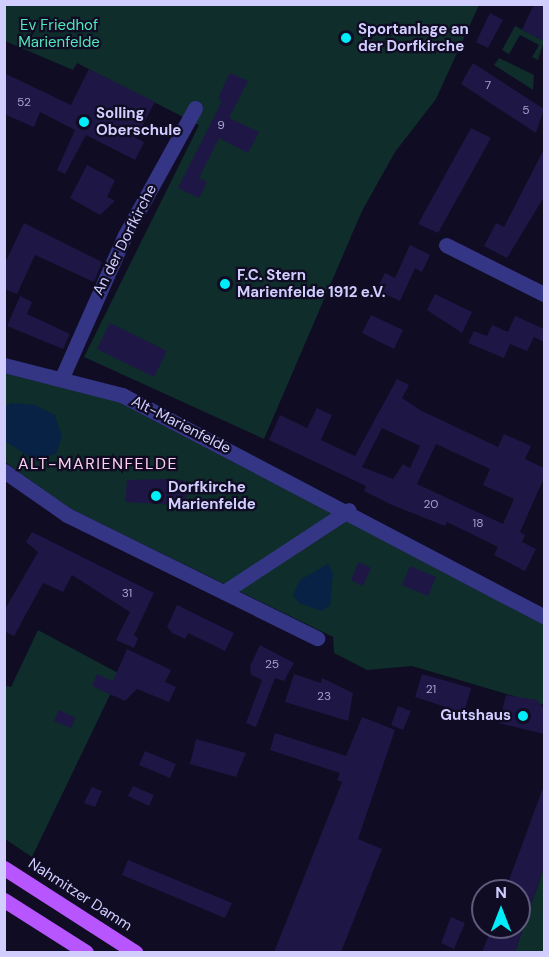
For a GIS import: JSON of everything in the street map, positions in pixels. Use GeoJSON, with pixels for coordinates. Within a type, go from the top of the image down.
{"type":"FeatureCollection","features":[{"type":"Feature","properties":{"kind":"main road","name":"Nahmitzer Damm"},"geometry":{"type":"LineString","coordinates":[[4,868],[135,952]]}},
{"type":"Feature","properties":{"kind":"main road"},"geometry":{"type":"LineString","coordinates":[[4,900],[86,952]]}},
{"type":"Feature","properties":{"kind":"street","name":"An der Dorfkirche"},"geometry":{"type":"LineString","coordinates":[[63,375],[125,235],[195,108]]}},
{"type":"Feature","properties":{"kind":"street"},"geometry":{"type":"LineString","coordinates":[[446,245],[544,294]]}},
{"type":"Feature","properties":{"kind":"street","name":"Alt-Marienfelde"},"geometry":{"type":"LineString","coordinates":[[4,365],[63,375],[122,395],[349,510],[544,617]]}},
{"type":"Feature","properties":{"kind":"street"},"geometry":{"type":"LineString","coordinates":[[4,471],[67,515],[317,638]]}},
{"type":"Feature","properties":{"kind":"street"},"geometry":{"type":"LineString","coordinates":[[224,592],[349,510]]}},
{"type":"Feature","properties":{"kind":"green space","name":"Ev Friedhof Marienfelde"},"geometry":{"type":"Polygon","coordinates":[[[4,5],[479,5],[436,99],[395,152],[362,211],[264,439],[84,357],[199,125],[77,63],[73,70],[5,41],[4,5]]]}},
{"type":"Feature","properties":{"kind":"green space"},"geometry":{"type":"Polygon","coordinates":[[[515,26],[544,41],[538,60],[532,57],[539,45],[520,35],[509,54],[502,50],[515,26]]]}},
{"type":"Feature","properties":{"kind":"green space"},"geometry":{"type":"Polygon","coordinates":[[[499,58],[534,75],[533,90],[494,65],[499,58]]]}},
{"type":"Feature","properties":{"kind":"green space"},"geometry":{"type":"Polygon","coordinates":[[[4,373],[119,402],[544,625],[544,705],[412,666],[367,670],[334,653],[333,637],[69,508],[5,462],[4,373]]]}},
{"type":"Feature","properties":{"kind":"green space"},"geometry":{"type":"Polygon","coordinates":[[[38,630],[120,674],[32,857],[5,839],[4,685],[11,687],[38,630]]]}},
{"type":"Feature","properties":{"kind":"green space"},"geometry":{"type":"Polygon","coordinates":[[[544,867],[544,952],[515,952],[519,939],[531,939],[531,905],[544,867]]]}},
{"type":"Feature","properties":{"kind":"water"},"geometry":{"type":"Polygon","coordinates":[[[11,403],[35,405],[55,415],[62,437],[56,454],[34,460],[5,441],[5,407],[11,403]]]}},
{"type":"Feature","properties":{"kind":"water"},"geometry":{"type":"Polygon","coordinates":[[[328,564],[333,574],[330,605],[322,611],[299,603],[293,595],[300,580],[328,564]]]}},
{"type":"Feature","properties":{"kind":"building"},"geometry":{"type":"Polygon","coordinates":[[[534,4],[544,4],[544,41],[522,30],[534,4]]]}},
{"type":"Feature","properties":{"kind":"building"},"geometry":{"type":"Polygon","coordinates":[[[490,13],[503,20],[488,48],[476,42],[490,13]]]}},
{"type":"Feature","properties":{"kind":"building"},"geometry":{"type":"Polygon","coordinates":[[[473,63],[544,109],[536,133],[461,84],[473,63]]]}},
{"type":"Feature","properties":{"kind":"building"},"geometry":{"type":"Polygon","coordinates":[[[89,69],[155,102],[136,138],[144,142],[135,160],[86,135],[65,174],[57,170],[75,130],[40,112],[34,127],[4,114],[4,73],[71,105],[89,69]]]}},
{"type":"Feature","properties":{"kind":"building"},"geometry":{"type":"Polygon","coordinates":[[[230,73],[248,81],[229,118],[259,132],[248,153],[219,138],[199,178],[207,182],[199,198],[178,188],[222,101],[218,98],[230,73]]]}},
{"type":"Feature","properties":{"kind":"building"},"geometry":{"type":"Polygon","coordinates":[[[471,128],[491,138],[438,233],[418,224],[471,128]]]}},
{"type":"Feature","properties":{"kind":"building"},"geometry":{"type":"Polygon","coordinates":[[[544,149],[544,197],[507,258],[484,246],[496,223],[504,227],[544,149]]]}},
{"type":"Feature","properties":{"kind":"building"},"geometry":{"type":"Polygon","coordinates":[[[87,165],[115,180],[107,197],[115,201],[100,215],[70,198],[87,165]]]}},
{"type":"Feature","properties":{"kind":"building"},"geometry":{"type":"Polygon","coordinates":[[[24,223],[102,262],[94,282],[35,255],[17,294],[4,289],[4,265],[24,223]]]}},
{"type":"Feature","properties":{"kind":"building"},"geometry":{"type":"Polygon","coordinates":[[[410,245],[430,255],[422,272],[415,268],[400,301],[376,290],[385,273],[395,278],[410,245]]]}},
{"type":"Feature","properties":{"kind":"building"},"geometry":{"type":"Polygon","coordinates":[[[435,294],[472,312],[462,333],[427,310],[435,294]]]}},
{"type":"Feature","properties":{"kind":"building"},"geometry":{"type":"Polygon","coordinates":[[[20,296],[32,302],[27,314],[70,334],[63,349],[7,326],[20,296]]]}},
{"type":"Feature","properties":{"kind":"building"},"geometry":{"type":"Polygon","coordinates":[[[371,315],[403,330],[394,349],[362,333],[371,315]]]}},
{"type":"Feature","properties":{"kind":"building"},"geometry":{"type":"Polygon","coordinates":[[[515,316],[544,329],[544,342],[534,337],[527,351],[510,344],[504,358],[468,343],[474,331],[487,336],[492,325],[508,332],[515,316]]]}},
{"type":"Feature","properties":{"kind":"building"},"geometry":{"type":"Polygon","coordinates":[[[110,323],[167,351],[154,377],[97,349],[110,323]]]}},
{"type":"Feature","properties":{"kind":"building"},"geometry":{"type":"Polygon","coordinates":[[[397,379],[409,385],[402,398],[420,410],[498,447],[504,434],[531,446],[525,459],[544,468],[544,478],[520,532],[525,535],[522,542],[536,549],[525,571],[494,555],[498,547],[447,522],[445,526],[392,505],[364,491],[366,486],[269,440],[280,415],[307,428],[317,408],[332,415],[321,440],[355,456],[397,379]],[[382,428],[362,467],[393,479],[403,464],[410,468],[420,446],[382,428]],[[436,444],[417,484],[503,524],[514,499],[483,485],[490,469],[436,444]]]}},
{"type":"Feature","properties":{"kind":"building","name":"Dorfkirche Marienfelde"},"geometry":{"type":"Polygon","coordinates":[[[127,480],[183,480],[187,496],[179,505],[125,502],[127,480]]]}},
{"type":"Feature","properties":{"kind":"building"},"geometry":{"type":"Polygon","coordinates":[[[32,532],[154,593],[134,635],[138,638],[134,648],[116,640],[130,612],[72,575],[63,592],[43,583],[14,636],[4,631],[4,611],[38,552],[26,542],[32,532]]]}},
{"type":"Feature","properties":{"kind":"building"},"geometry":{"type":"Polygon","coordinates":[[[359,562],[371,568],[363,586],[351,580],[359,562]]]}},
{"type":"Feature","properties":{"kind":"building"},"geometry":{"type":"Polygon","coordinates":[[[410,566],[436,577],[428,596],[402,585],[410,566]]]}},
{"type":"Feature","properties":{"kind":"building"},"geometry":{"type":"Polygon","coordinates":[[[177,605],[234,633],[225,651],[188,633],[185,639],[172,633],[167,627],[177,605]]]}},
{"type":"Feature","properties":{"kind":"building"},"geometry":{"type":"Polygon","coordinates":[[[260,645],[294,663],[284,681],[275,678],[256,727],[246,723],[262,680],[251,675],[250,666],[260,645]]]}},
{"type":"Feature","properties":{"kind":"building"},"geometry":{"type":"Polygon","coordinates":[[[127,649],[171,670],[165,682],[176,687],[169,702],[137,689],[125,701],[92,686],[97,674],[113,681],[127,649]]]}},
{"type":"Feature","properties":{"kind":"building"},"geometry":{"type":"Polygon","coordinates":[[[294,674],[321,683],[322,678],[353,693],[348,721],[285,702],[294,674]]]}},
{"type":"Feature","properties":{"kind":"building"},"geometry":{"type":"Polygon","coordinates":[[[422,674],[471,688],[464,713],[415,697],[422,674]]]}},
{"type":"Feature","properties":{"kind":"building","name":"Gutshaus"},"geometry":{"type":"Polygon","coordinates":[[[506,695],[537,700],[544,709],[544,734],[499,723],[506,695]]]}},
{"type":"Feature","properties":{"kind":"building"},"geometry":{"type":"Polygon","coordinates":[[[398,706],[411,711],[403,730],[391,725],[398,706]]]}},
{"type":"Feature","properties":{"kind":"building"},"geometry":{"type":"Polygon","coordinates":[[[59,710],[76,718],[71,728],[54,721],[59,710]]]}},
{"type":"Feature","properties":{"kind":"building"},"geometry":{"type":"Polygon","coordinates":[[[362,717],[395,730],[358,839],[382,849],[341,952],[274,952],[342,782],[337,780],[340,773],[270,750],[275,733],[346,756],[362,717]]]}},
{"type":"Feature","properties":{"kind":"building"},"geometry":{"type":"Polygon","coordinates":[[[196,739],[246,753],[236,777],[190,764],[196,739]]]}},
{"type":"Feature","properties":{"kind":"building"},"geometry":{"type":"Polygon","coordinates":[[[145,751],[176,764],[170,778],[139,765],[145,751]]]}},
{"type":"Feature","properties":{"kind":"building"},"geometry":{"type":"Polygon","coordinates":[[[133,786],[154,795],[149,806],[128,796],[133,786]]]}},
{"type":"Feature","properties":{"kind":"building"},"geometry":{"type":"Polygon","coordinates":[[[92,787],[102,791],[95,807],[84,803],[92,787]]]}},
{"type":"Feature","properties":{"kind":"building"},"geometry":{"type":"Polygon","coordinates":[[[543,788],[544,867],[531,905],[531,879],[509,879],[543,788]]]}},
{"type":"Feature","properties":{"kind":"building"},"geometry":{"type":"Polygon","coordinates":[[[128,860],[232,903],[225,918],[122,875],[128,860]]]}},
{"type":"Feature","properties":{"kind":"building"},"geometry":{"type":"Polygon","coordinates":[[[451,917],[465,923],[454,949],[441,943],[451,917]]]}},
{"type":"Feature","properties":{"kind":"building"},"geometry":{"type":"Polygon","coordinates":[[[487,939],[519,939],[515,952],[482,952],[487,939]]]}},
{"type":"Feature","properties":{"kind":"place","name":"Sportanlage an der Dorfkirche"},"geometry":{"type":"Point","coordinates":[346,38]}},
{"type":"Feature","properties":{"kind":"place","name":"Solling Oberschule"},"geometry":{"type":"Point","coordinates":[84,122]}},
{"type":"Feature","properties":{"kind":"place","name":"F.C. Stern Marienfelde 1912 e.V."},"geometry":{"type":"Point","coordinates":[225,284]}},
{"type":"Feature","properties":{"kind":"place","name":"Dorfkirche Marienfelde"},"geometry":{"type":"Point","coordinates":[156,496]}},
{"type":"Feature","properties":{"kind":"place","name":"Gutshaus"},"geometry":{"type":"Point","coordinates":[523,716]}},
{"type":"Feature","properties":{"kind":"district","name":"ALT-MARIENFELDE"},"geometry":{"type":"Point","coordinates":[98,464]}}]}
